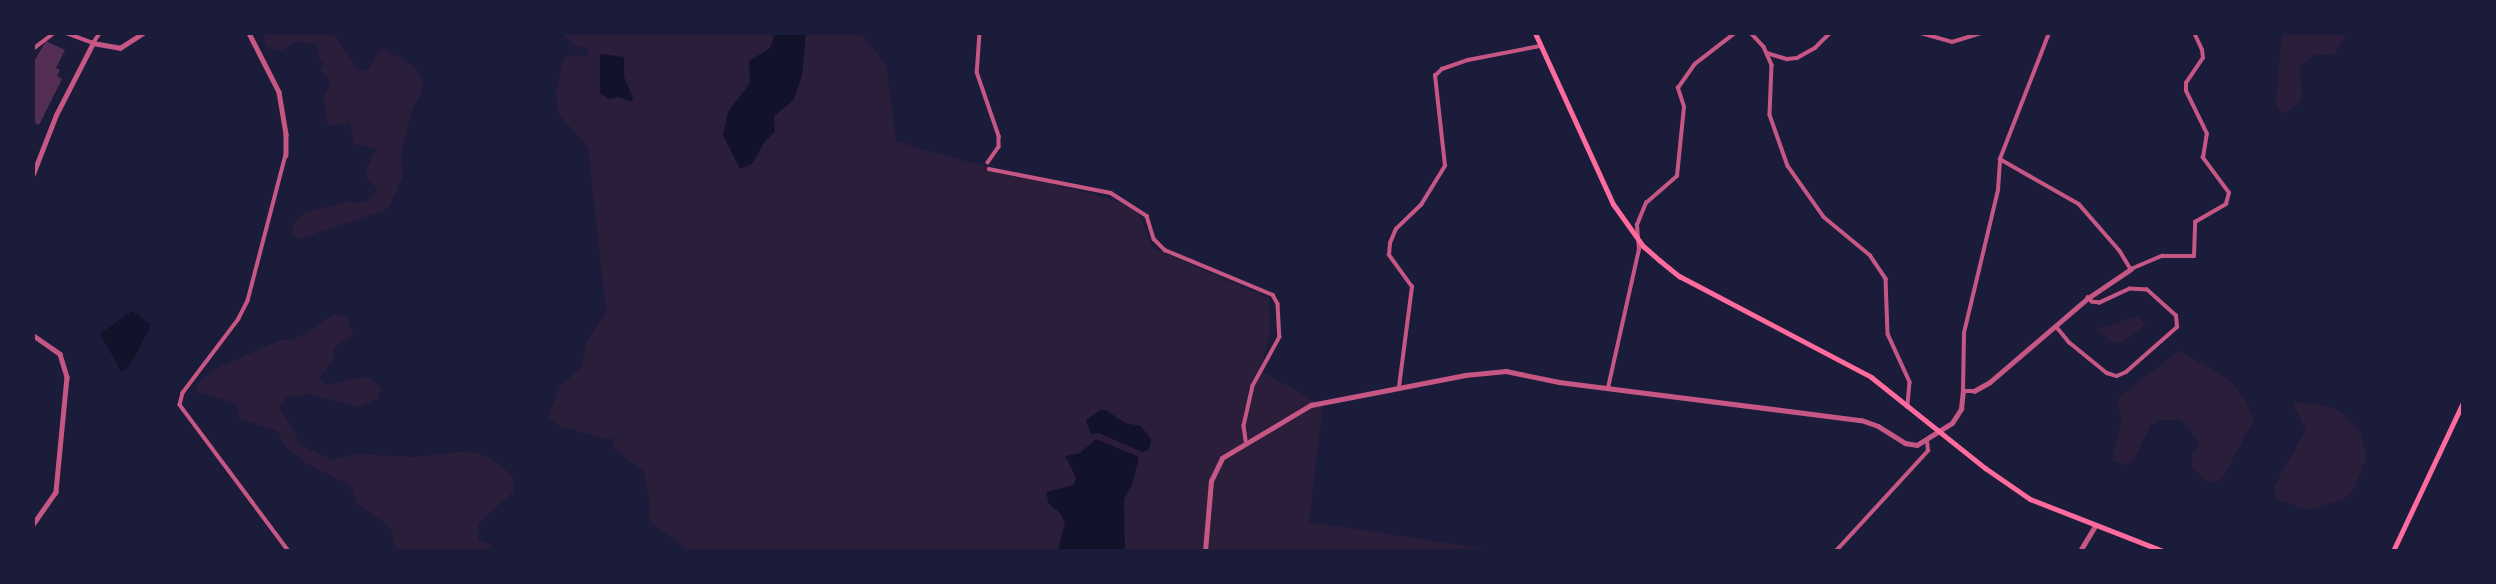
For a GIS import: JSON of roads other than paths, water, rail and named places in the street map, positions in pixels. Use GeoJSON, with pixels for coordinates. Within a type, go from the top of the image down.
{"type":"FeatureCollection","features":[{"type":"Feature","properties":{"kind":"main road"},"geometry":{"type":"LineString","coordinates":[[1535,33],[1613,204],[1638,240],[1679,276],[1851,364],[2019,492],[2051,509],[2163,551]]}},
{"type":"Feature","properties":{"kind":"main road"},"geometry":{"type":"LineString","coordinates":[[2393,551],[2463,402]]}},
{"type":"Feature","properties":{"kind":"street"},"geometry":{"type":"LineString","coordinates":[[33,49],[54,33]]}},
{"type":"Feature","properties":{"kind":"street"},"geometry":{"type":"LineString","coordinates":[[66,33],[93,43],[120,48],[144,33]]}},
{"type":"Feature","properties":{"kind":"street"},"geometry":{"type":"LineString","coordinates":[[33,174],[56,116],[100,33]]}},
{"type":"Feature","properties":{"kind":"street"},"geometry":{"type":"LineString","coordinates":[[249,33],[279,92],[286,134],[286,155],[248,300],[239,319],[183,393],[180,405],[289,551]]}},
{"type":"Feature","properties":{"kind":"street"},"geometry":{"type":"LineString","coordinates":[[980,33],[977,72],[999,136],[999,147],[988,166],[1051,183],[1111,193],[1147,215],[1154,239],[1165,250],[1273,295],[1278,304],[1280,337],[1253,386],[1244,426],[1246,441]]}},
{"type":"Feature","properties":{"kind":"street"},"geometry":{"type":"LineString","coordinates":[[1608,389],[1638,240],[1637,225],[1646,203],[1677,176],[1684,107],[1678,88],[1695,64],[1735,33]]}},
{"type":"Feature","properties":{"kind":"street"},"geometry":{"type":"LineString","coordinates":[[1751,33],[1768,53],[1772,73],[1770,115],[1788,166],[1824,217],[1870,256],[1886,279],[1888,334],[1910,382],[1908,407]]}},
{"type":"Feature","properties":{"kind":"street"},"geometry":{"type":"LineString","coordinates":[[1768,53],[1787,59],[1797,58],[1815,48],[1830,33]]}},
{"type":"Feature","properties":{"kind":"street"},"geometry":{"type":"LineString","coordinates":[[1921,33],[1948,42],[1981,33]]}},
{"type":"Feature","properties":{"kind":"street"},"geometry":{"type":"LineString","coordinates":[[1205,551],[1213,473],[1222,458],[1246,441],[1311,405],[1498,370],[1608,389],[1861,420],[1878,426],[1909,444],[1927,441],[1940,433],[1958,415],[1962,391],[1964,333],[1998,190],[2000,159],[2049,33]]}},
{"type":"Feature","properties":{"kind":"street"},"geometry":{"type":"LineString","coordinates":[[1962,391],[1974,391],[1990,382],[2088,298],[2131,269],[2162,256],[2194,257],[2197,219],[2219,209],[2230,199],[2228,188],[2203,158],[2207,134],[2186,91],[2186,83],[2203,58],[2193,33]]}},
{"type":"Feature","properties":{"kind":"street"},"geometry":{"type":"LineString","coordinates":[[1399,388],[1412,287],[1389,255],[1390,243],[1395,229],[1414,214],[1445,166],[1435,76],[1442,69],[1468,60],[1542,46]]}},
{"type":"Feature","properties":{"kind":"street"},"geometry":{"type":"LineString","coordinates":[[2000,159],[2079,204],[2131,269]]}},
{"type":"Feature","properties":{"kind":"street"},"geometry":{"type":"LineString","coordinates":[[2056,326],[2069,341],[2113,376],[2126,372],[2177,327],[2176,316],[2147,290],[2130,289],[2100,303],[2092,302],[2088,298]]}},
{"type":"Feature","properties":{"kind":"street"},"geometry":{"type":"LineString","coordinates":[[33,335],[60,354],[67,377],[57,492],[33,525]]}},
{"type":"Feature","properties":{"kind":"street"},"geometry":{"type":"LineString","coordinates":[[1836,551],[1928,451],[1927,441]]}},
{"type":"Feature","properties":{"kind":"street"},"geometry":{"type":"LineString","coordinates":[[2080,551],[2095,526]]}}]}
